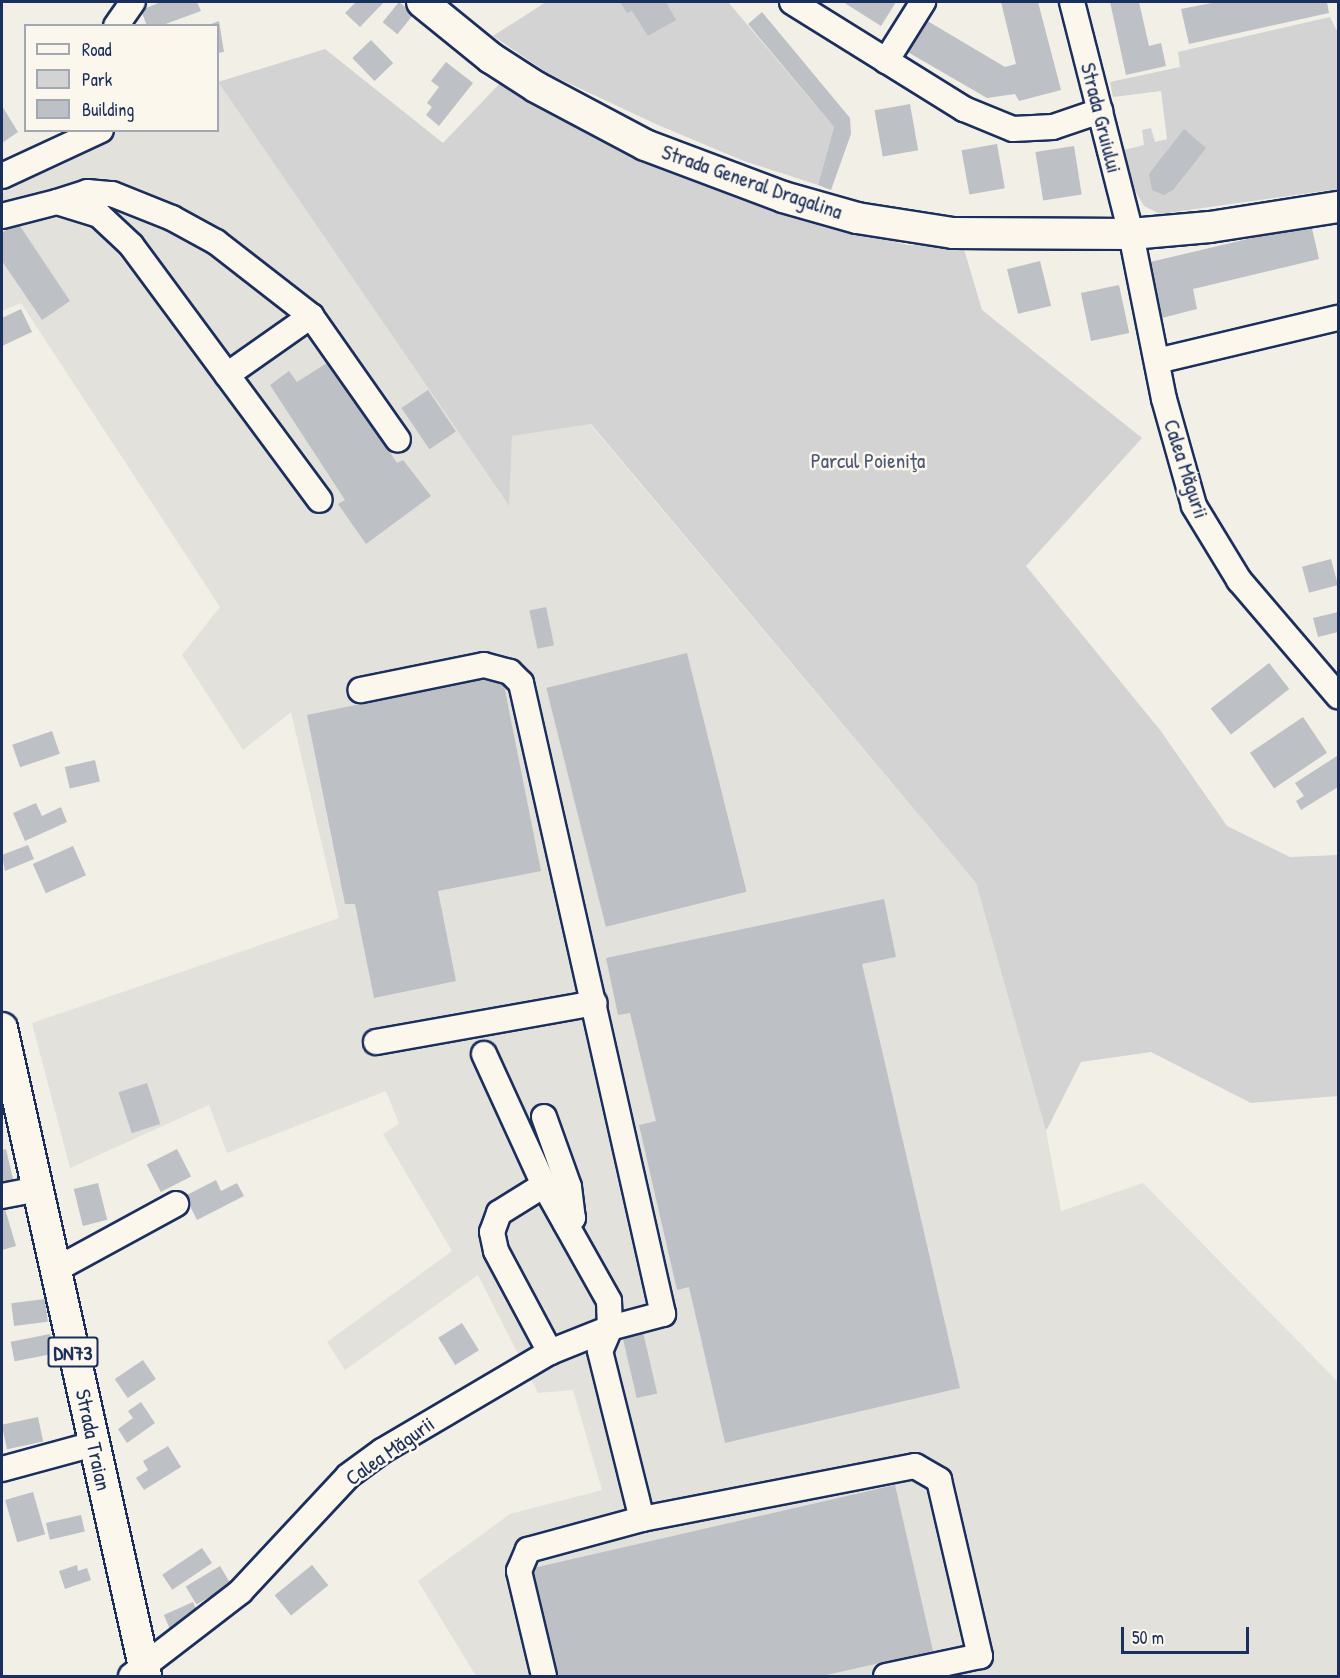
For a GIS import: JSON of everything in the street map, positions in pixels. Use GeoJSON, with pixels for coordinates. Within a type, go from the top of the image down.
{"type":"FeatureCollection","features":[{"type":"Feature","properties":{"kind":"main road","name":"Strada General Dragalina"},"geometry":{"type":"LineString","coordinates":[[422,2],[491,58],[584,114],[645,145],[783,197],[857,218],[953,233],[1131,234],[1210,227],[1338,207]]}},
{"type":"Feature","properties":{"kind":"main road","name":"Strada Traian"},"geometry":{"type":"LineString","coordinates":[[2,1028],[94,1444],[140,1673]]}},
{"type":"Feature","properties":{"kind":"street"},"geometry":{"type":"LineString","coordinates":[[117,24],[133,2]]}},
{"type":"Feature","properties":{"kind":"street"},"geometry":{"type":"LineString","coordinates":[[792,2],[964,109],[1013,129],[1053,127],[1100,111]]}},
{"type":"Feature","properties":{"kind":"street"},"geometry":{"type":"LineString","coordinates":[[886,61],[923,2]]}},
{"type":"Feature","properties":{"kind":"street","name":"Strada Gruiului"},"geometry":{"type":"LineString","coordinates":[[1072,2],[1131,234]]}},
{"type":"Feature","properties":{"kind":"street"},"geometry":{"type":"LineString","coordinates":[[2,176],[97,132]]}},
{"type":"Feature","properties":{"kind":"street"},"geometry":{"type":"LineString","coordinates":[[2,216],[87,192],[112,194],[172,218],[216,242],[311,316],[398,440]]}},
{"type":"Feature","properties":{"kind":"street"},"geometry":{"type":"LineString","coordinates":[[57,201],[99,215],[131,245],[320,500]]}},
{"type":"Feature","properties":{"kind":"street","name":"Calea Măgurii"},"geometry":{"type":"LineString","coordinates":[[1131,234],[1157,361],[1187,484],[1218,551],[1271,621],[1338,696]]}},
{"type":"Feature","properties":{"kind":"street"},"geometry":{"type":"LineString","coordinates":[[227,375],[311,316]]}},
{"type":"Feature","properties":{"kind":"street"},"geometry":{"type":"LineString","coordinates":[[1157,361],[1338,318]]}},
{"type":"Feature","properties":{"kind":"street"},"geometry":{"type":"LineString","coordinates":[[361,690],[484,665],[510,672],[521,683],[595,1003],[376,1042]]}},
{"type":"Feature","properties":{"kind":"street","name":"Calea Măgurii"},"geometry":{"type":"LineString","coordinates":[[140,1673],[240,1592],[348,1476],[382,1451],[550,1352],[610,1328],[663,1314],[595,1003]]}},
{"type":"Feature","properties":{"kind":"street"},"geometry":{"type":"LineString","coordinates":[[484,1054],[544,1185],[609,1301],[610,1328],[600,1351],[642,1519]]}},
{"type":"Feature","properties":{"kind":"street"},"geometry":{"type":"LineString","coordinates":[[544,1117],[569,1187],[573,1218],[566,1223]]}},
{"type":"Feature","properties":{"kind":"street"},"geometry":{"type":"LineString","coordinates":[[544,1185],[499,1213],[492,1232],[496,1251],[550,1352]]}},
{"type":"Feature","properties":{"kind":"street"},"geometry":{"type":"LineString","coordinates":[[2,1196],[37,1189]]}},
{"type":"Feature","properties":{"kind":"street"},"geometry":{"type":"LineString","coordinates":[[55,1270],[176,1204]]}},
{"type":"Feature","properties":{"kind":"street"},"geometry":{"type":"LineString","coordinates":[[2,1469],[94,1444]]}},
{"type":"Feature","properties":{"kind":"street"},"geometry":{"type":"LineString","coordinates":[[544,1677],[519,1571],[528,1550],[642,1519],[915,1466],[939,1480],[980,1656],[886,1677]]}},
{"type":"Feature","properties":{"kind":"shaded area"},"geometry":{"type":"Polygon","coordinates":[[[219,83],[508,505],[512,436],[590,424],[976,883],[1046,1131],[1061,1211],[1143,1183],[1338,1382],[1338,1676],[476,1676],[418,1581],[510,1514],[602,1490],[573,1390],[538,1393],[478,1275],[345,1370],[327,1342],[452,1251],[383,1134],[399,1124],[386,1091],[227,1153],[209,1105],[70,1168],[32,1023],[339,918],[291,712],[243,750],[182,655],[220,607],[21,303],[2,311],[2,185],[113,132],[219,132],[219,83]]]}},
{"type":"Feature","properties":{"kind":"green space"},"geometry":{"type":"Polygon","coordinates":[[[546,2],[728,2],[834,127],[818,185],[744,161],[658,125],[549,74],[493,36],[546,2]]]}},
{"type":"Feature","properties":{"kind":"green space"},"geometry":{"type":"Polygon","coordinates":[[[1330,17],[1338,33],[1338,189],[1160,214],[1144,206],[1130,182],[1124,150],[1144,145],[1142,130],[1151,128],[1155,142],[1167,139],[1161,91],[1113,97],[1110,82],[1180,67],[1178,52],[1330,17]]]}},
{"type":"Feature","properties":{"kind":"green space","name":"Parcul Poieniţa"},"geometry":{"type":"Polygon","coordinates":[[[325,49],[443,143],[503,80],[630,151],[749,202],[907,245],[963,246],[982,310],[1142,438],[1026,566],[1160,730],[1227,826],[1290,857],[1338,855],[1338,1096],[1251,1103],[1151,1052],[1081,1062],[1046,1131],[976,883],[591,424],[512,436],[509,506],[219,82],[325,49]]]}},
{"type":"Feature","properties":{"kind":"building"},"geometry":{"type":"Polygon","coordinates":[[[161,2],[197,2],[201,11],[165,24],[146,24],[141,10],[161,2]]]}},
{"type":"Feature","properties":{"kind":"building"},"geometry":{"type":"Polygon","coordinates":[[[356,2],[384,2],[360,27],[345,13],[356,2]]]}},
{"type":"Feature","properties":{"kind":"building"},"geometry":{"type":"Polygon","coordinates":[[[399,2],[414,14],[397,34],[383,22],[399,2]]]}},
{"type":"Feature","properties":{"kind":"building"},"geometry":{"type":"Polygon","coordinates":[[[620,2],[666,2],[676,20],[648,36],[632,11],[627,13],[620,2]]]}},
{"type":"Feature","properties":{"kind":"building"},"geometry":{"type":"Polygon","coordinates":[[[843,2],[896,2],[881,26],[843,2]]]}},
{"type":"Feature","properties":{"kind":"building"},"geometry":{"type":"Polygon","coordinates":[[[1001,2],[1038,2],[1061,90],[1019,101],[1015,94],[987,98],[899,47],[919,16],[1005,67],[1016,64],[1001,2]]]}},
{"type":"Feature","properties":{"kind":"building"},"geometry":{"type":"Polygon","coordinates":[[[1110,2],[1139,2],[1149,46],[1161,43],[1166,66],[1126,75],[1110,2]]]}},
{"type":"Feature","properties":{"kind":"building"},"geometry":{"type":"Polygon","coordinates":[[[1217,2],[1327,2],[1329,13],[1189,44],[1181,9],[1217,2]]]}},
{"type":"Feature","properties":{"kind":"building"},"geometry":{"type":"Polygon","coordinates":[[[762,12],[850,118],[851,134],[831,190],[818,185],[834,127],[748,24],[762,12]]]}},
{"type":"Feature","properties":{"kind":"building"},"geometry":{"type":"Polygon","coordinates":[[[219,21],[224,52],[219,53],[219,24],[211,24],[219,21]]]}},
{"type":"Feature","properties":{"kind":"building"},"geometry":{"type":"Polygon","coordinates":[[[371,40],[393,63],[375,81],[352,58],[371,40]]]}},
{"type":"Feature","properties":{"kind":"building"},"geometry":{"type":"Polygon","coordinates":[[[446,62],[473,83],[439,126],[426,115],[432,107],[427,103],[439,87],[431,81],[446,62]]]}},
{"type":"Feature","properties":{"kind":"building"},"geometry":{"type":"Polygon","coordinates":[[[910,104],[918,150],[883,157],[875,110],[910,104]]]}},
{"type":"Feature","properties":{"kind":"building"},"geometry":{"type":"Polygon","coordinates":[[[2,106],[18,132],[2,143],[2,106]]]}},
{"type":"Feature","properties":{"kind":"building"},"geometry":{"type":"Polygon","coordinates":[[[1184,129],[1206,148],[1173,190],[1164,195],[1152,190],[1149,174],[1184,129]]]}},
{"type":"Feature","properties":{"kind":"building"},"geometry":{"type":"Polygon","coordinates":[[[997,144],[1005,188],[969,195],[962,150],[997,144]]]}},
{"type":"Feature","properties":{"kind":"building"},"geometry":{"type":"Polygon","coordinates":[[[1074,146],[1082,194],[1043,200],[1035,152],[1074,146]]]}},
{"type":"Feature","properties":{"kind":"building"},"geometry":{"type":"Polygon","coordinates":[[[18,223],[70,301],[42,320],[2,261],[2,233],[18,223]]]}},
{"type":"Feature","properties":{"kind":"building"},"geometry":{"type":"Polygon","coordinates":[[[1311,224],[1319,259],[1193,289],[1197,309],[1158,319],[1146,263],[1311,224]]]}},
{"type":"Feature","properties":{"kind":"building"},"geometry":{"type":"Polygon","coordinates":[[[1040,261],[1051,306],[1018,314],[1007,269],[1040,261]]]}},
{"type":"Feature","properties":{"kind":"building"},"geometry":{"type":"Polygon","coordinates":[[[1119,285],[1129,333],[1091,341],[1081,293],[1119,285]]]}},
{"type":"Feature","properties":{"kind":"building"},"geometry":{"type":"Polygon","coordinates":[[[21,309],[32,332],[2,346],[2,318],[21,309]]]}},
{"type":"Feature","properties":{"kind":"building"},"geometry":{"type":"Polygon","coordinates":[[[330,361],[397,463],[403,460],[431,496],[366,544],[338,504],[345,500],[270,385],[289,371],[297,382],[330,361]]]}},
{"type":"Feature","properties":{"kind":"building"},"geometry":{"type":"Polygon","coordinates":[[[428,390],[456,431],[429,449],[401,408],[428,390]]]}},
{"type":"Feature","properties":{"kind":"building"},"geometry":{"type":"Polygon","coordinates":[[[1331,559],[1338,585],[1309,593],[1302,567],[1331,559]]]}},
{"type":"Feature","properties":{"kind":"building"},"geometry":{"type":"Polygon","coordinates":[[[546,607],[554,645],[537,649],[529,611],[546,607]]]}},
{"type":"Feature","properties":{"kind":"building"},"geometry":{"type":"Polygon","coordinates":[[[1338,612],[1338,632],[1318,637],[1313,618],[1338,612]]]}},
{"type":"Feature","properties":{"kind":"building"},"geometry":{"type":"Polygon","coordinates":[[[687,653],[747,892],[606,927],[546,688],[687,653]]]}},
{"type":"Feature","properties":{"kind":"building"},"geometry":{"type":"Polygon","coordinates":[[[1269,663],[1289,689],[1231,735],[1211,709],[1269,663]]]}},
{"type":"Feature","properties":{"kind":"building"},"geometry":{"type":"Polygon","coordinates":[[[502,675],[541,871],[438,891],[456,981],[374,998],[355,904],[345,904],[307,715],[502,675]]]}},
{"type":"Feature","properties":{"kind":"building"},"geometry":{"type":"Polygon","coordinates":[[[1303,717],[1327,753],[1274,788],[1250,753],[1303,717]]]}},
{"type":"Feature","properties":{"kind":"building"},"geometry":{"type":"Polygon","coordinates":[[[52,731],[60,754],[20,767],[12,745],[52,731]]]}},
{"type":"Feature","properties":{"kind":"building"},"geometry":{"type":"Polygon","coordinates":[[[1337,756],[1338,787],[1301,810],[1296,801],[1304,796],[1295,783],[1337,756]]]}},
{"type":"Feature","properties":{"kind":"building"},"geometry":{"type":"Polygon","coordinates":[[[95,760],[100,781],[70,788],[65,767],[95,760]]]}},
{"type":"Feature","properties":{"kind":"building"},"geometry":{"type":"Polygon","coordinates":[[[36,803],[42,816],[61,807],[67,822],[25,841],[13,813],[36,803]]]}},
{"type":"Feature","properties":{"kind":"building"},"geometry":{"type":"Polygon","coordinates":[[[28,845],[34,859],[5,871],[2,855],[28,845]]]}},
{"type":"Feature","properties":{"kind":"building"},"geometry":{"type":"Polygon","coordinates":[[[73,846],[86,875],[46,893],[33,864],[73,846]]]}},
{"type":"Feature","properties":{"kind":"building"},"geometry":{"type":"Polygon","coordinates":[[[884,899],[896,957],[862,964],[960,1388],[725,1443],[689,1287],[677,1290],[639,1125],[656,1121],[630,1013],[618,1015],[606,958],[884,899]]]}},
{"type":"Feature","properties":{"kind":"building"},"geometry":{"type":"Polygon","coordinates":[[[147,1083],[160,1124],[132,1133],[118,1092],[147,1083]]]}},
{"type":"Feature","properties":{"kind":"building"},"geometry":{"type":"Polygon","coordinates":[[[6,1149],[14,1183],[2,1186],[2,1150],[6,1149]]]}},
{"type":"Feature","properties":{"kind":"building"},"geometry":{"type":"Polygon","coordinates":[[[177,1149],[191,1177],[161,1192],[147,1164],[177,1149]]]}},
{"type":"Feature","properties":{"kind":"building"},"geometry":{"type":"Polygon","coordinates":[[[216,1180],[221,1191],[237,1183],[244,1196],[197,1220],[185,1196],[216,1180]]]}},
{"type":"Feature","properties":{"kind":"building"},"geometry":{"type":"Polygon","coordinates":[[[98,1183],[107,1220],[83,1226],[74,1189],[98,1183]]]}},
{"type":"Feature","properties":{"kind":"building"},"geometry":{"type":"Polygon","coordinates":[[[2,1199],[16,1246],[2,1250],[2,1199]]]}},
{"type":"Feature","properties":{"kind":"building"},"geometry":{"type":"Polygon","coordinates":[[[45,1299],[48,1322],[14,1326],[11,1303],[45,1299]]]}},
{"type":"Feature","properties":{"kind":"building"},"geometry":{"type":"Polygon","coordinates":[[[462,1323],[479,1350],[455,1365],[438,1338],[462,1323]]]}},
{"type":"Feature","properties":{"kind":"building"},"geometry":{"type":"Polygon","coordinates":[[[643,1332],[657,1393],[637,1398],[623,1337],[643,1332]]]}},
{"type":"Feature","properties":{"kind":"building"},"geometry":{"type":"Polygon","coordinates":[[[50,1334],[54,1354],[15,1361],[11,1342],[50,1334]]]}},
{"type":"Feature","properties":{"kind":"building"},"geometry":{"type":"Polygon","coordinates":[[[143,1360],[156,1379],[128,1398],[115,1379],[143,1360]]]}},
{"type":"Feature","properties":{"kind":"building"},"geometry":{"type":"Polygon","coordinates":[[[141,1402],[155,1423],[127,1443],[118,1429],[133,1418],[128,1411],[141,1402]]]}},
{"type":"Feature","properties":{"kind":"building"},"geometry":{"type":"Polygon","coordinates":[[[38,1417],[43,1441],[7,1449],[2,1425],[38,1417]]]}},
{"type":"Feature","properties":{"kind":"building"},"geometry":{"type":"Polygon","coordinates":[[[168,1446],[181,1467],[144,1490],[136,1478],[148,1470],[143,1461],[168,1446]]]}},
{"type":"Feature","properties":{"kind":"building"},"geometry":{"type":"Polygon","coordinates":[[[895,1485],[933,1651],[822,1676],[553,1676],[529,1569],[895,1485]]]}},
{"type":"Feature","properties":{"kind":"building"},"geometry":{"type":"Polygon","coordinates":[[[33,1492],[45,1534],[17,1542],[5,1500],[33,1492]]]}},
{"type":"Feature","properties":{"kind":"building"},"geometry":{"type":"Polygon","coordinates":[[[81,1515],[85,1532],[50,1540],[46,1523],[81,1515]]]}},
{"type":"Feature","properties":{"kind":"building"},"geometry":{"type":"Polygon","coordinates":[[[202,1548],[212,1563],[172,1590],[162,1575],[202,1548]]]}},
{"type":"Feature","properties":{"kind":"building"},"geometry":{"type":"Polygon","coordinates":[[[77,1565],[78,1571],[87,1568],[91,1580],[65,1589],[59,1571],[77,1565]]]}},
{"type":"Feature","properties":{"kind":"building"},"geometry":{"type":"Polygon","coordinates":[[[312,1565],[328,1585],[291,1615],[275,1595],[312,1565]]]}},
{"type":"Feature","properties":{"kind":"building"},"geometry":{"type":"Polygon","coordinates":[[[220,1566],[231,1584],[197,1605],[186,1587],[220,1566]]]}},
{"type":"Feature","properties":{"kind":"building"},"geometry":{"type":"Polygon","coordinates":[[[193,1602],[201,1620],[172,1633],[164,1615],[193,1602]]]}}]}
